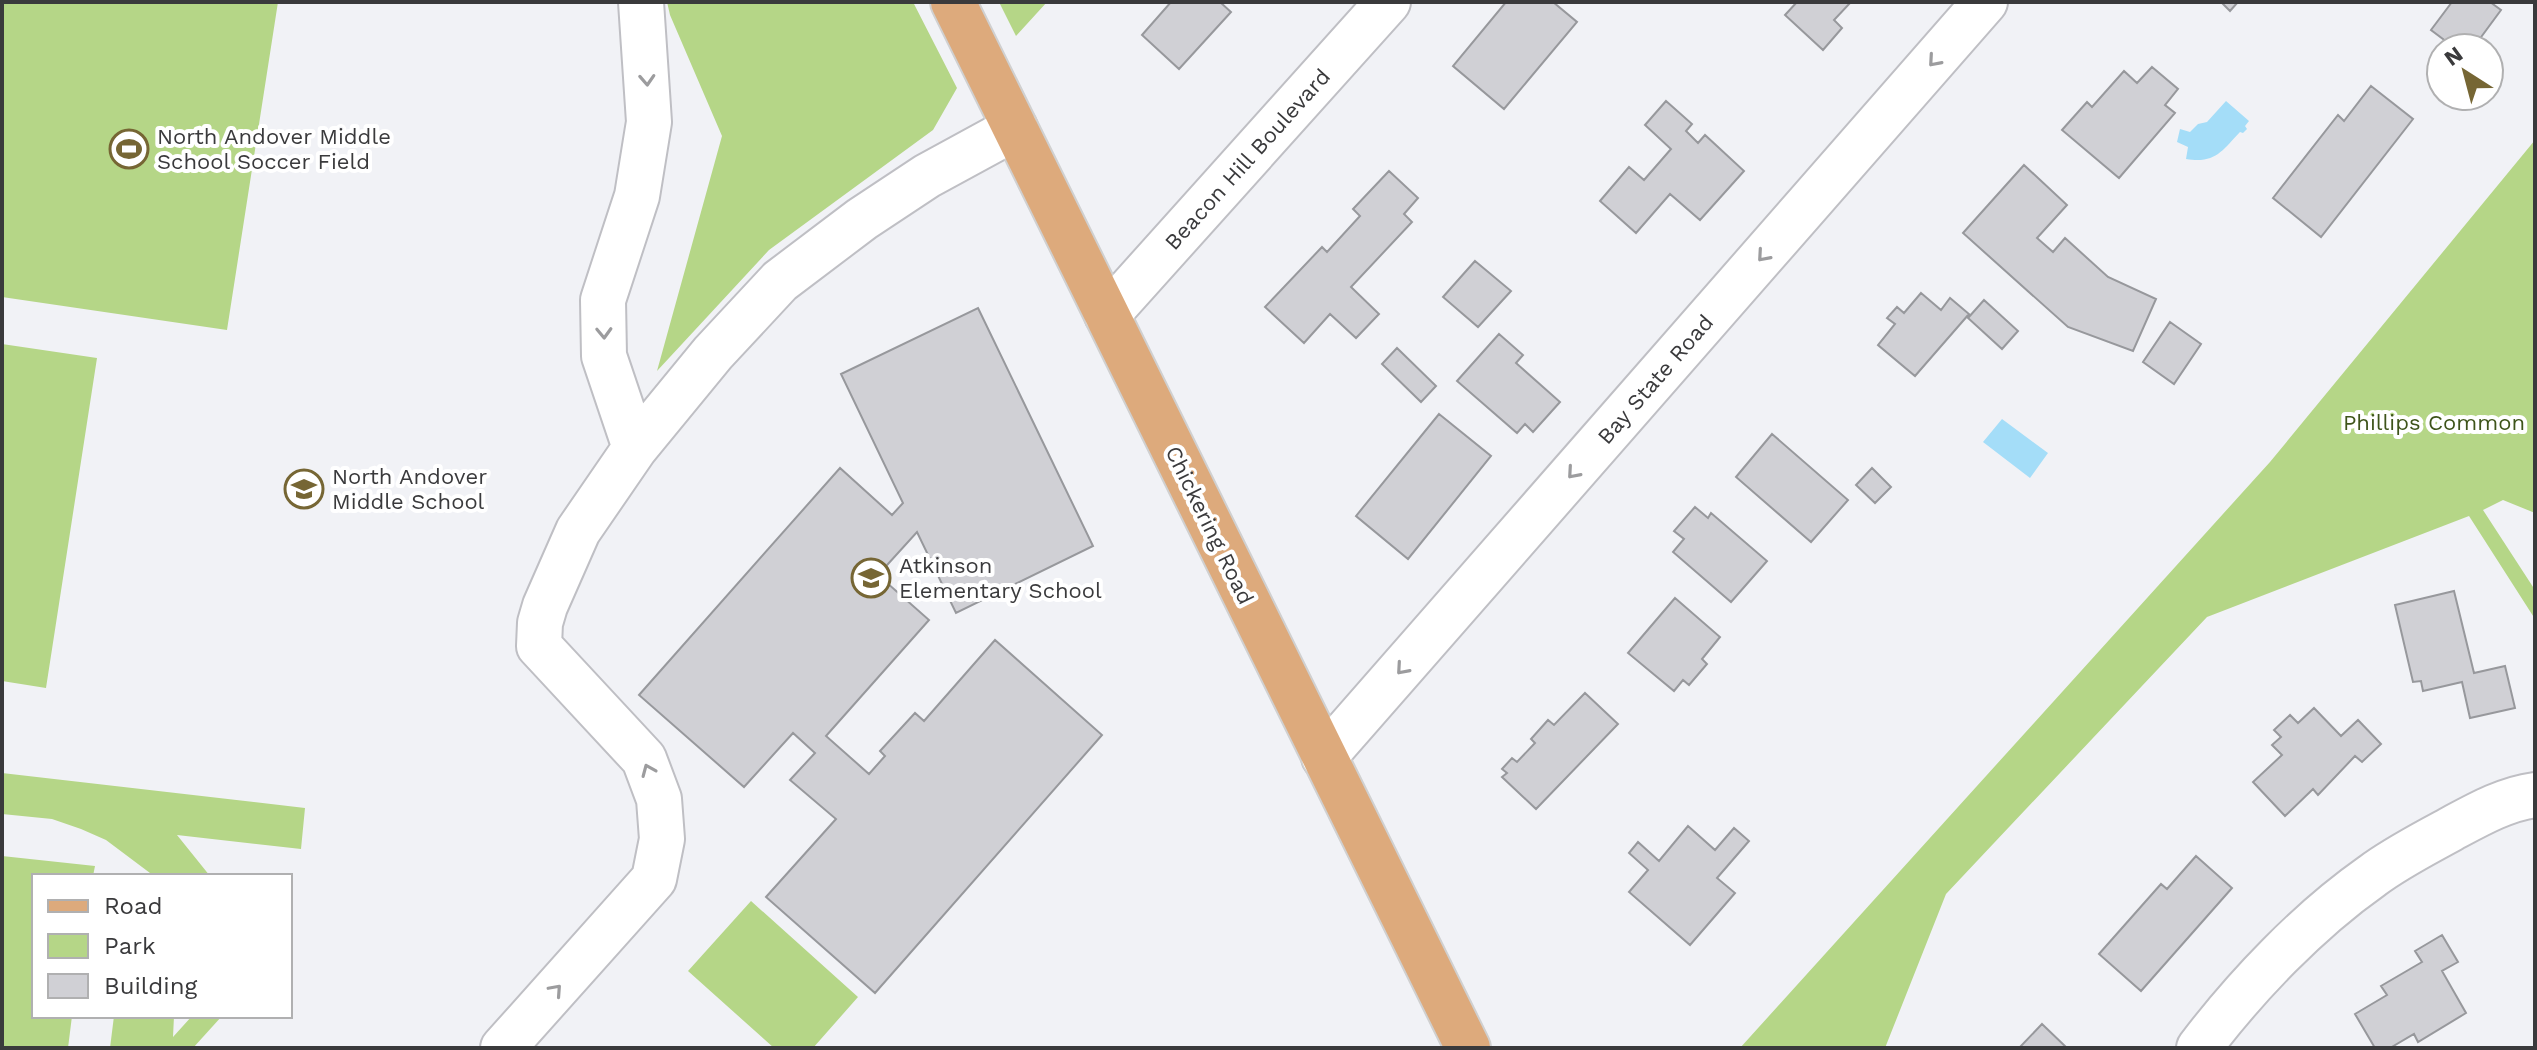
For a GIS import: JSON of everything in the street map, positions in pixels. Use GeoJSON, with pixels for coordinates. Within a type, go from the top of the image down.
{"type":"FeatureCollection","features":[{"type":"Feature","properties":{"kind":"main road","name":"Chickering Road"},"geometry":{"type":"LineString","coordinates":[[953,2],[1468,1048]]}},
{"type":"Feature","properties":{"kind":"street"},"geometry":{"type":"LineString","coordinates":[[635,448],[604,356],[603,300],[637,196],[649,122],[641,2]]}},
{"type":"Feature","properties":{"kind":"street","name":"Beacon Hill Boulevard"},"geometry":{"type":"LineString","coordinates":[[1107,315],[1388,2]]}},
{"type":"Feature","properties":{"kind":"street","name":"Bay State Road"},"geometry":{"type":"LineString","coordinates":[[1324,757],[1985,2]]}},
{"type":"Feature","properties":{"kind":"street"},"geometry":{"type":"LineString","coordinates":[[503,1048],[654,879],[662,839],[659,799],[644,759],[539,646],[540,623],[545,606],[578,531],[635,448],[713,353],[780,281],[862,219],[927,176],[1015,128]]}},
{"type":"Feature","properties":{"kind":"street"},"geometry":{"type":"LineString","coordinates":[[2199,1048],[2269,967],[2319,919],[2372,875],[2485,810],[2535,795]]}},
{"type":"Feature","properties":{"kind":"green space","name":"North Andover Middle School Soccer Field"},"geometry":{"type":"Polygon","coordinates":[[[2,2],[278,2],[227,330],[2,297],[2,2]]]}},
{"type":"Feature","properties":{"kind":"green space"},"geometry":{"type":"Polygon","coordinates":[[[667,2],[913,2],[957,88],[933,130],[769,250],[657,371],[722,136],[667,2]]]}},
{"type":"Feature","properties":{"kind":"green space"},"geometry":{"type":"Polygon","coordinates":[[[999,2],[1047,2],[1016,36],[999,2]]]}},
{"type":"Feature","properties":{"kind":"green space","name":"Phillips Common"},"geometry":{"type":"Polygon","coordinates":[[[2535,140],[2535,513],[2503,500],[2483,510],[2535,590],[2535,619],[2469,516],[2207,617],[1946,894],[1885,1048],[1740,1048],[2270,462],[2535,140]]]}},
{"type":"Feature","properties":{"kind":"green space"},"geometry":{"type":"Polygon","coordinates":[[[2,344],[97,358],[46,688],[2,681],[2,344]]]}},
{"type":"Feature","properties":{"kind":"green space"},"geometry":{"type":"Polygon","coordinates":[[[2,773],[305,808],[301,849],[177,835],[208,874],[151,874],[106,840],[81,829],[52,819],[2,814],[2,773]]]}},
{"type":"Feature","properties":{"kind":"green space"},"geometry":{"type":"Polygon","coordinates":[[[2,856],[95,866],[93,874],[32,874],[32,1018],[72,1018],[68,1048],[2,1048],[2,856]]]}},
{"type":"Feature","properties":{"kind":"green space"},"geometry":{"type":"Polygon","coordinates":[[[751,901],[858,997],[813,1048],[774,1048],[688,971],[751,901]]]}},
{"type":"Feature","properties":{"kind":"green space"},"geometry":{"type":"Polygon","coordinates":[[[114,1018],[174,1018],[173,1037],[190,1018],[220,1018],[193,1048],[110,1048],[114,1018]]]}},
{"type":"Feature","properties":{"kind":"water"},"geometry":{"type":"Polygon","coordinates":[[[2226,101],[2249,121],[2245,126],[2247,129],[2211,158],[2186,159],[2188,147],[2177,142],[2180,129],[2190,132],[2198,124],[2207,122],[2226,101]]]}},
{"type":"Feature","properties":{"kind":"water"},"geometry":{"type":"Polygon","coordinates":[[[2002,419],[2048,453],[2030,478],[1983,442],[2002,419]]]}},
{"type":"Feature","properties":{"kind":"building"},"geometry":{"type":"Polygon","coordinates":[[[1171,2],[1220,2],[1231,12],[1179,69],[1142,35],[1171,2]]]}},
{"type":"Feature","properties":{"kind":"building"},"geometry":{"type":"Polygon","coordinates":[[[1506,2],[1553,2],[1577,22],[1504,109],[1453,66],[1506,2]]]}},
{"type":"Feature","properties":{"kind":"building"},"geometry":{"type":"Polygon","coordinates":[[[1797,2],[1851,2],[1834,20],[1842,28],[1823,50],[1785,15],[1797,2]]]}},
{"type":"Feature","properties":{"kind":"building"},"geometry":{"type":"Polygon","coordinates":[[[2221,2],[2238,2],[2230,11],[2221,2]]]}},
{"type":"Feature","properties":{"kind":"building"},"geometry":{"type":"Polygon","coordinates":[[[2452,2],[2490,2],[2501,10],[2485,32],[2431,30],[2452,2]]]}},
{"type":"Feature","properties":{"kind":"building"},"geometry":{"type":"Polygon","coordinates":[[[2152,67],[2178,89],[2165,105],[2175,113],[2119,178],[2062,130],[2087,102],[2092,107],[2124,71],[2137,83],[2152,67]]]}},
{"type":"Feature","properties":{"kind":"building"},"geometry":{"type":"Polygon","coordinates":[[[2371,86],[2413,119],[2321,237],[2273,198],[2338,115],[2344,121],[2371,86]]]}},
{"type":"Feature","properties":{"kind":"building"},"geometry":{"type":"Polygon","coordinates":[[[1666,101],[1692,124],[1686,131],[1698,143],[1705,135],[1744,171],[1700,220],[1670,194],[1636,233],[1600,201],[1629,167],[1644,180],[1671,149],[1645,125],[1666,101]]]}},
{"type":"Feature","properties":{"kind":"building"},"geometry":{"type":"Polygon","coordinates":[[[2024,165],[2067,205],[2037,238],[2053,252],[2065,238],[2108,277],[2156,299],[2133,351],[2068,327],[1963,233],[2024,165]]]}},
{"type":"Feature","properties":{"kind":"building"},"geometry":{"type":"Polygon","coordinates":[[[1389,171],[1418,198],[1404,214],[1412,222],[1351,287],[1379,314],[1356,338],[1330,314],[1304,343],[1265,307],[1322,247],[1327,252],[1360,216],[1353,209],[1389,171]]]}},
{"type":"Feature","properties":{"kind":"building"},"geometry":{"type":"Polygon","coordinates":[[[1475,261],[1511,291],[1478,327],[1443,297],[1475,261]]]}},
{"type":"Feature","properties":{"kind":"building"},"geometry":{"type":"Polygon","coordinates":[[[1921,293],[1941,310],[1950,298],[1969,314],[1915,376],[1878,345],[1895,324],[1887,318],[1897,307],[1904,313],[1921,293]]]}},
{"type":"Feature","properties":{"kind":"building"},"geometry":{"type":"Polygon","coordinates":[[[1984,300],[2018,331],[2002,349],[1968,318],[1984,300]]]}},
{"type":"Feature","properties":{"kind":"building"},"geometry":{"type":"Polygon","coordinates":[[[978,308],[1093,546],[956,613],[917,532],[878,575],[929,620],[826,736],[869,774],[885,756],[880,751],[915,713],[924,721],[995,640],[1102,735],[875,993],[766,897],[836,819],[790,780],[815,753],[793,733],[744,787],[639,695],[840,468],[892,515],[903,503],[841,374],[978,308]]]}},
{"type":"Feature","properties":{"kind":"building"},"geometry":{"type":"Polygon","coordinates":[[[2170,322],[2201,344],[2174,384],[2143,362],[2170,322]]]}},
{"type":"Feature","properties":{"kind":"building"},"geometry":{"type":"Polygon","coordinates":[[[1499,334],[1523,355],[1516,363],[1560,402],[1533,432],[1525,424],[1517,433],[1457,381],[1499,334]]]}},
{"type":"Feature","properties":{"kind":"building"},"geometry":{"type":"Polygon","coordinates":[[[1397,348],[1436,386],[1421,402],[1382,364],[1397,348]]]}},
{"type":"Feature","properties":{"kind":"building"},"geometry":{"type":"Polygon","coordinates":[[[1439,414],[1491,456],[1408,559],[1356,516],[1439,414]]]}},
{"type":"Feature","properties":{"kind":"building"},"geometry":{"type":"Polygon","coordinates":[[[1772,434],[1848,500],[1811,542],[1736,477],[1772,434]]]}},
{"type":"Feature","properties":{"kind":"building"},"geometry":{"type":"Polygon","coordinates":[[[1872,468],[1891,487],[1875,503],[1856,485],[1872,468]]]}},
{"type":"Feature","properties":{"kind":"building"},"geometry":{"type":"Polygon","coordinates":[[[1695,507],[1708,518],[1711,513],[1767,561],[1731,602],[1673,552],[1684,539],[1674,531],[1695,507]]]}},
{"type":"Feature","properties":{"kind":"building"},"geometry":{"type":"Polygon","coordinates":[[[2454,591],[2474,673],[2505,666],[2515,708],[2470,718],[2462,682],[2423,691],[2421,681],[2413,682],[2395,605],[2454,591]]]}},
{"type":"Feature","properties":{"kind":"building"},"geometry":{"type":"Polygon","coordinates":[[[1675,598],[1720,637],[1702,659],[1707,664],[1689,685],[1683,680],[1674,691],[1628,653],[1675,598]]]}},
{"type":"Feature","properties":{"kind":"building"},"geometry":{"type":"Polygon","coordinates":[[[1585,693],[1618,724],[1536,809],[1502,777],[1507,773],[1502,769],[1512,758],[1517,762],[1535,743],[1531,739],[1548,720],[1554,725],[1585,693]]]}},
{"type":"Feature","properties":{"kind":"building"},"geometry":{"type":"Polygon","coordinates":[[[2314,708],[2341,736],[2358,720],[2381,744],[2362,762],[2355,756],[2318,795],[2313,789],[2285,816],[2253,782],[2282,755],[2272,745],[2281,737],[2274,730],[2290,715],[2298,723],[2314,708]]]}},
{"type":"Feature","properties":{"kind":"building"},"geometry":{"type":"Polygon","coordinates":[[[1688,826],[1715,850],[1734,828],[1749,841],[1717,878],[1735,893],[1690,945],[1629,892],[1648,870],[1629,853],[1638,842],[1659,861],[1688,826]]]}},
{"type":"Feature","properties":{"kind":"building"},"geometry":{"type":"Polygon","coordinates":[[[2196,856],[2232,888],[2141,991],[2099,954],[2161,884],[2167,889],[2196,856]]]}},
{"type":"Feature","properties":{"kind":"building"},"geometry":{"type":"Polygon","coordinates":[[[2442,935],[2458,962],[2442,971],[2466,1013],[2418,1042],[2414,1034],[2390,1048],[2375,1048],[2355,1014],[2387,995],[2381,986],[2422,962],[2415,951],[2442,935]]]}},
{"type":"Feature","properties":{"kind":"building"},"geometry":{"type":"Polygon","coordinates":[[[2042,1024],[2067,1048],[2019,1048],[2042,1024]]]}},
{"type":"Feature","properties":{"kind":"place","name":"North Andover Middle School Soccer Field"},"geometry":{"type":"Point","coordinates":[129,149]}},
{"type":"Feature","properties":{"kind":"place","name":"North Andover Middle School"},"geometry":{"type":"Point","coordinates":[304,489]}},
{"type":"Feature","properties":{"kind":"place","name":"Atkinson Elementary School"},"geometry":{"type":"Point","coordinates":[871,578]}}]}
